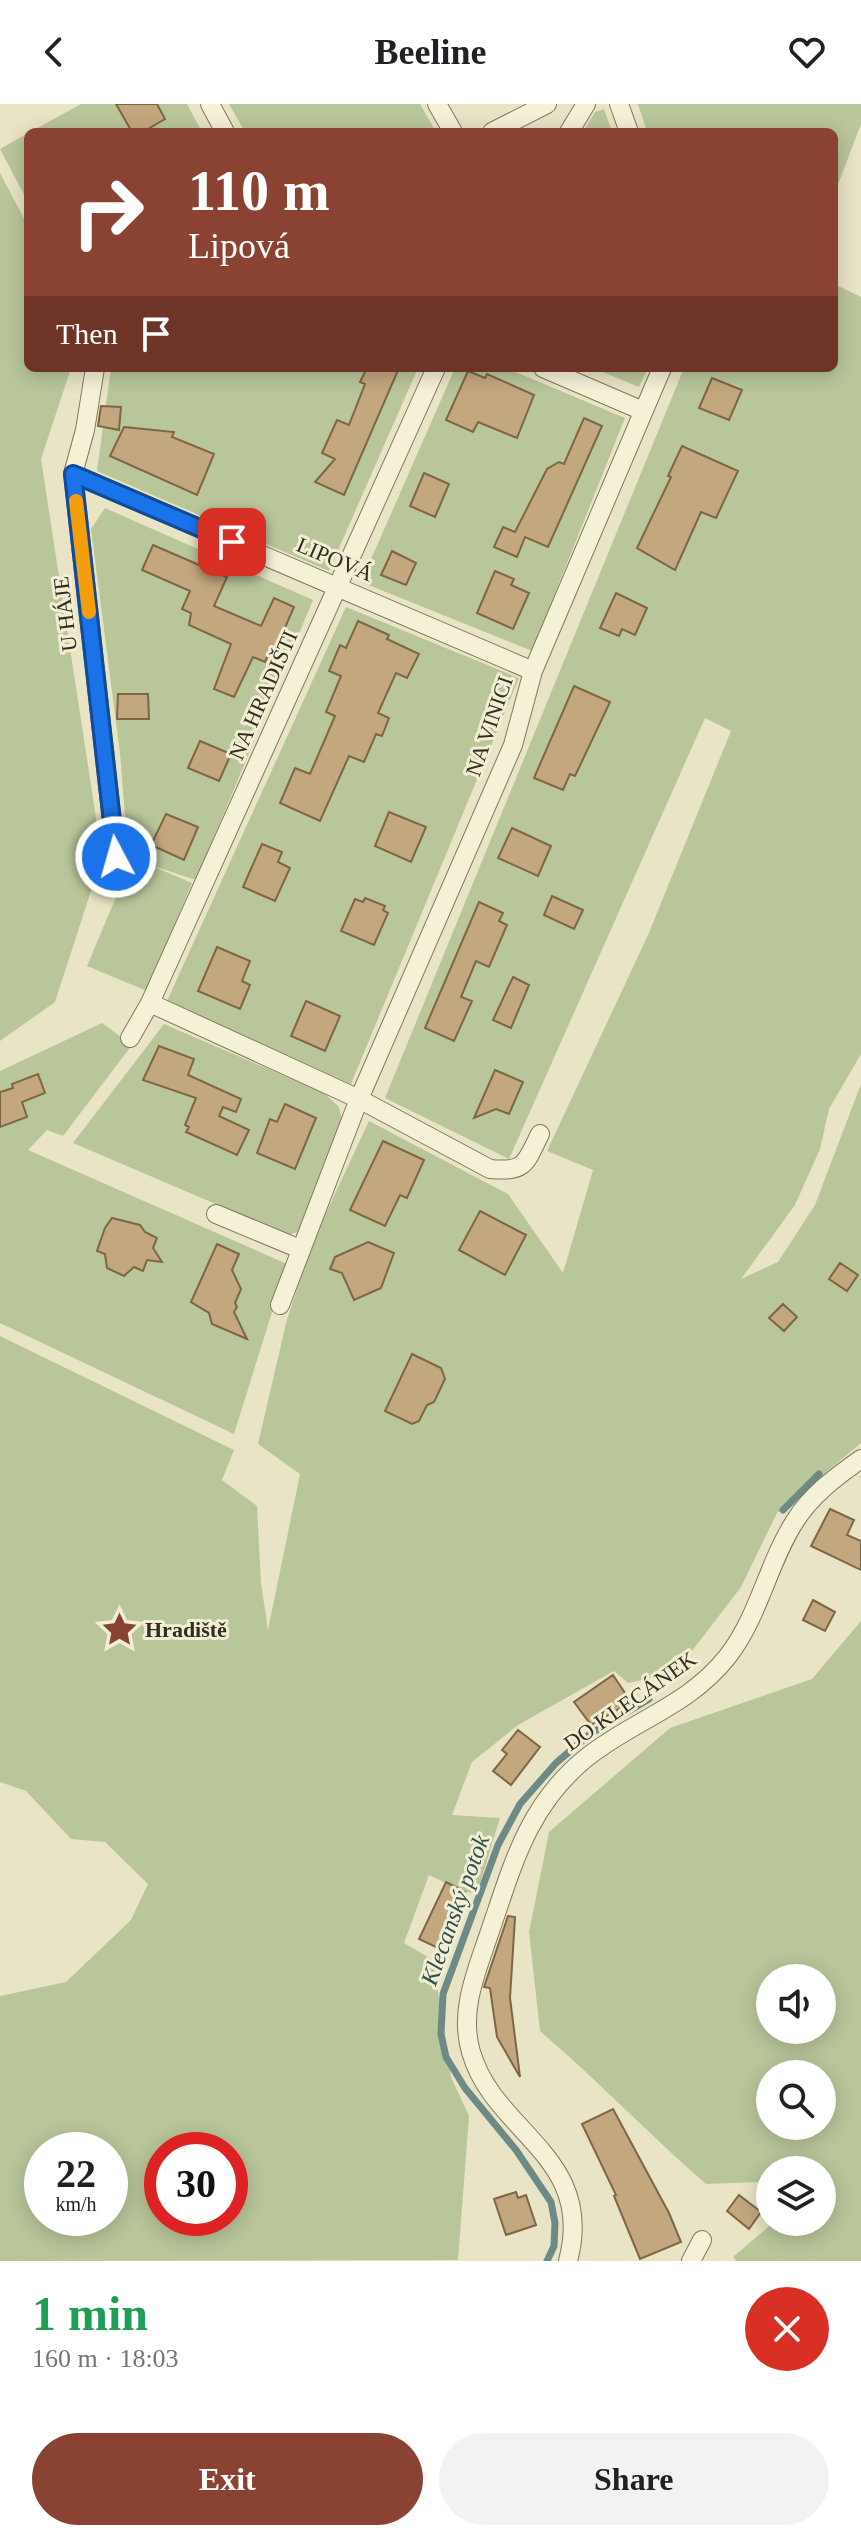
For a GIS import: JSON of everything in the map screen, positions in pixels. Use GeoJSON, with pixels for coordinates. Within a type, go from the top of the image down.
{"type":"FeatureCollection","features":[{"type":"Feature","properties":{"kind":"street"},"geometry":{"type":"LineString","coordinates":[[210,104],[223,128]]}},
{"type":"Feature","properties":{"kind":"street"},"geometry":{"type":"LineString","coordinates":[[437,104],[451,128]]}},
{"type":"Feature","properties":{"kind":"street"},"geometry":{"type":"LineString","coordinates":[[500,128],[547,104]]}},
{"type":"Feature","properties":{"kind":"street"},"geometry":{"type":"LineString","coordinates":[[571,128],[586,104]]}},
{"type":"Feature","properties":{"kind":"street"},"geometry":{"type":"LineString","coordinates":[[619,104],[628,128]]}},
{"type":"Feature","properties":{"kind":"street","name":"U HÁJE"},"geometry":{"type":"LineString","coordinates":[[94,372],[85,430],[73,474],[116,857]]}},
{"type":"Feature","properties":{"kind":"street","name":"NA HRADIŠTI"},"geometry":{"type":"LineString","coordinates":[[130,1038],[150,1003],[434,372]]}},
{"type":"Feature","properties":{"kind":"street"},"geometry":{"type":"LineString","coordinates":[[552,372],[643,411]]}},
{"type":"Feature","properties":{"kind":"street","name":"NA VINICI"},"geometry":{"type":"LineString","coordinates":[[280,1305],[359,1099],[513,745],[533,671],[660,372]]}},
{"type":"Feature","properties":{"kind":"street","name":"LIPOVÁ"},"geometry":{"type":"LineString","coordinates":[[73,474],[533,671]]}},
{"type":"Feature","properties":{"kind":"street"},"geometry":{"type":"LineString","coordinates":[[150,1003],[359,1099],[490,1169],[513,1171],[526,1162],[540,1134]]}},
{"type":"Feature","properties":{"kind":"street"},"geometry":{"type":"LineString","coordinates":[[216,1214],[300,1249]]}},
{"type":"Feature","properties":{"kind":"street","name":"DO KLECÁNEK"},"geometry":{"type":"LineString","coordinates":[[568,2261],[574,2237],[568,2192],[551,2162],[486,2086],[471,2052],[467,2028],[467,2003],[475,1974],[515,1857],[532,1820],[552,1790],[588,1756],[677,1702],[706,1680],[729,1654],[795,1521],[816,1495],[861,1459]]}},
{"type":"Feature","properties":{"kind":"street"},"geometry":{"type":"LineString","coordinates":[[691,2261],[702,2240]]}},
{"type":"Feature","properties":{"kind":"green space"},"geometry":{"type":"Polygon","coordinates":[[[81,104],[187,104],[200,128],[37,128],[81,104]]]}},
{"type":"Feature","properties":{"kind":"green space"},"geometry":{"type":"Polygon","coordinates":[[[229,104],[420,104],[434,128],[243,128],[229,104]]]}},
{"type":"Feature","properties":{"kind":"green space"},"geometry":{"type":"Polygon","coordinates":[[[638,104],[861,104],[861,124],[838,184],[838,128],[646,128],[638,104]]]}},
{"type":"Feature","properties":{"kind":"green space"},"geometry":{"type":"Polygon","coordinates":[[[604,109],[611,128],[585,128],[595,112],[604,109]]]}},
{"type":"Feature","properties":{"kind":"green space"},"geometry":{"type":"Polygon","coordinates":[[[24,135],[24,194],[0,149],[24,135]]]}},
{"type":"Feature","properties":{"kind":"green space"},"geometry":{"type":"Polygon","coordinates":[[[0,173],[24,218],[24,372],[70,372],[41,459],[102,857],[55,1002],[0,1041],[0,173]]]}},
{"type":"Feature","properties":{"kind":"green space"},"geometry":{"type":"Polygon","coordinates":[[[838,286],[861,297],[861,1054],[829,1109],[820,1149],[795,1205],[741,1279],[778,1262],[815,1205],[861,1084],[861,1443],[777,1513],[741,1587],[692,1651],[674,1656],[660,1676],[628,1683],[614,1671],[518,1725],[472,1762],[452,1815],[500,1818],[477,1893],[465,1892],[429,1875],[404,1943],[433,1960],[451,2077],[469,2116],[458,2260],[0,2261],[0,1996],[66,1982],[131,1920],[148,1884],[105,1842],[71,1839],[26,1791],[0,1782],[0,1336],[234,1450],[222,1480],[257,1506],[261,1583],[268,1630],[300,1474],[258,1444],[286,1323],[312,1243],[369,1121],[508,1194],[563,1273],[593,1170],[547,1151],[648,935],[731,731],[705,718],[509,1159],[385,1098],[682,372],[838,372],[838,286]],[[840,1263],[830,1280],[847,1291],[858,1275],[840,1263]]]}},
{"type":"Feature","properties":{"kind":"green space"},"geometry":{"type":"Polygon","coordinates":[[[110,372],[416,372],[329,571],[97,471],[110,372]]]}},
{"type":"Feature","properties":{"kind":"green space"},"geometry":{"type":"Polygon","coordinates":[[[453,372],[516,372],[625,418],[532,651],[361,582],[453,372]]]}},
{"type":"Feature","properties":{"kind":"green space"},"geometry":{"type":"Polygon","coordinates":[[[603,372],[646,372],[639,387],[603,372]]]}},
{"type":"Feature","properties":{"kind":"green space"},"geometry":{"type":"Polygon","coordinates":[[[105,508],[313,600],[196,880],[150,865],[192,883],[147,991],[87,966],[132,859],[128,854],[120,753],[91,529],[105,508]]]}},
{"type":"Feature","properties":{"kind":"green space"},"geometry":{"type":"Polygon","coordinates":[[[346,607],[519,678],[351,1084],[167,1001],[346,607]]]}},
{"type":"Feature","properties":{"kind":"green space"},"geometry":{"type":"Polygon","coordinates":[[[102,1023],[132,1045],[63,1136],[47,1130],[28,1150],[287,1264],[234,1434],[0,1323],[0,1071],[102,1023]]]}},
{"type":"Feature","properties":{"kind":"green space"},"geometry":{"type":"Polygon","coordinates":[[[164,1024],[324,1093],[339,1107],[342,1120],[298,1232],[288,1235],[73,1143],[164,1024]]]}},
{"type":"Feature","properties":{"kind":"green space"},"geometry":{"type":"Polygon","coordinates":[[[861,1621],[861,2261],[736,2261],[733,2257],[758,2236],[836,2236],[836,2156],[756,2156],[756,2182],[706,2184],[540,2031],[529,1932],[549,1832],[670,1728],[812,1679],[861,1621]]]}},
{"type":"Feature","properties":{"kind":"building"},"geometry":{"type":"Polygon","coordinates":[[[116,104],[157,104],[165,119],[150,128],[130,128],[116,104]]]}},
{"type":"Feature","properties":{"kind":"building"},"geometry":{"type":"Polygon","coordinates":[[[365,372],[397,372],[344,495],[315,482],[335,459],[322,453],[337,420],[349,425],[365,384],[360,382],[365,372]]]}},
{"type":"Feature","properties":{"kind":"building"},"geometry":{"type":"Polygon","coordinates":[[[468,372],[485,378],[487,374],[534,395],[517,438],[478,422],[473,432],[446,420],[468,372]]]}},
{"type":"Feature","properties":{"kind":"building"},"geometry":{"type":"Polygon","coordinates":[[[712,378],[742,390],[729,420],[699,408],[712,378]]]}},
{"type":"Feature","properties":{"kind":"building"},"geometry":{"type":"Polygon","coordinates":[[[101,406],[121,407],[119,430],[98,426],[101,406]]]}},
{"type":"Feature","properties":{"kind":"building"},"geometry":{"type":"Polygon","coordinates":[[[584,418],[602,426],[548,547],[525,537],[517,557],[494,547],[503,527],[515,532],[547,469],[559,462],[564,464],[584,418]]]}},
{"type":"Feature","properties":{"kind":"building"},"geometry":{"type":"Polygon","coordinates":[[[124,427],[174,432],[172,437],[214,454],[197,495],[110,456],[124,427]]]}},
{"type":"Feature","properties":{"kind":"building"},"geometry":{"type":"Polygon","coordinates":[[[682,446],[738,471],[716,518],[701,512],[675,570],[637,548],[671,477],[668,476],[682,446]]]}},
{"type":"Feature","properties":{"kind":"building"},"geometry":{"type":"Polygon","coordinates":[[[424,473],[449,484],[435,517],[410,506],[424,473]]]}},
{"type":"Feature","properties":{"kind":"building"},"geometry":{"type":"Polygon","coordinates":[[[153,545],[227,577],[214,606],[261,626],[274,598],[294,607],[274,653],[270,651],[265,662],[253,657],[234,697],[214,689],[231,644],[189,625],[191,613],[182,609],[190,591],[142,570],[153,545]]]}},
{"type":"Feature","properties":{"kind":"building"},"geometry":{"type":"Polygon","coordinates":[[[392,551],[416,563],[406,585],[381,575],[392,551]]]}},
{"type":"Feature","properties":{"kind":"building"},"geometry":{"type":"Polygon","coordinates":[[[495,571],[514,579],[511,585],[529,593],[513,629],[477,613],[495,571]]]}},
{"type":"Feature","properties":{"kind":"building"},"geometry":{"type":"Polygon","coordinates":[[[616,593],[647,608],[635,635],[622,629],[619,636],[600,628],[616,593]]]}},
{"type":"Feature","properties":{"kind":"building"},"geometry":{"type":"Polygon","coordinates":[[[358,621],[389,635],[387,639],[419,654],[407,678],[396,673],[378,713],[389,718],[382,736],[376,734],[364,762],[349,756],[320,821],[280,803],[295,768],[310,774],[335,716],[326,712],[341,676],[329,671],[340,645],[346,648],[358,621]]]}},
{"type":"Feature","properties":{"kind":"building"},"geometry":{"type":"Polygon","coordinates":[[[574,686],[610,702],[575,776],[570,774],[563,790],[534,778],[574,686]]]}},
{"type":"Feature","properties":{"kind":"building"},"geometry":{"type":"Polygon","coordinates":[[[118,694],[148,694],[149,719],[117,719],[118,694]]]}},
{"type":"Feature","properties":{"kind":"building"},"geometry":{"type":"Polygon","coordinates":[[[200,741],[231,754],[219,781],[188,768],[200,741]]]}},
{"type":"Feature","properties":{"kind":"building"},"geometry":{"type":"Polygon","coordinates":[[[389,812],[426,827],[411,862],[375,846],[389,812]]]}},
{"type":"Feature","properties":{"kind":"building"},"geometry":{"type":"Polygon","coordinates":[[[166,814],[198,827],[184,860],[151,845],[166,814]]]}},
{"type":"Feature","properties":{"kind":"building"},"geometry":{"type":"Polygon","coordinates":[[[512,828],[551,846],[538,876],[498,858],[512,828]]]}},
{"type":"Feature","properties":{"kind":"building"},"geometry":{"type":"Polygon","coordinates":[[[262,844],[282,852],[278,862],[290,868],[275,901],[243,887],[262,844]]]}},
{"type":"Feature","properties":{"kind":"building"},"geometry":{"type":"Polygon","coordinates":[[[552,896],[583,910],[574,929],[544,915],[552,896]]]}},
{"type":"Feature","properties":{"kind":"building"},"geometry":{"type":"Polygon","coordinates":[[[365,898],[385,906],[383,910],[388,913],[374,945],[341,931],[355,899],[363,902],[365,898]]]}},
{"type":"Feature","properties":{"kind":"building"},"geometry":{"type":"Polygon","coordinates":[[[479,902],[503,913],[499,921],[507,925],[489,967],[476,961],[461,997],[472,1001],[454,1041],[425,1028],[479,902]]]}},
{"type":"Feature","properties":{"kind":"building"},"geometry":{"type":"Polygon","coordinates":[[[217,947],[250,961],[242,981],[250,985],[240,1009],[198,991],[217,947]]]}},
{"type":"Feature","properties":{"kind":"building"},"geometry":{"type":"Polygon","coordinates":[[[513,977],[529,985],[511,1028],[493,1020],[513,977]]]}},
{"type":"Feature","properties":{"kind":"building"},"geometry":{"type":"Polygon","coordinates":[[[306,1001],[340,1016],[325,1051],[291,1036],[306,1001]]]}},
{"type":"Feature","properties":{"kind":"building"},"geometry":{"type":"Polygon","coordinates":[[[159,1046],[194,1059],[188,1075],[241,1099],[236,1112],[223,1107],[219,1116],[249,1130],[237,1155],[186,1132],[189,1127],[185,1125],[196,1098],[143,1080],[159,1046]]]}},
{"type":"Feature","properties":{"kind":"building"},"geometry":{"type":"Polygon","coordinates":[[[495,1070],[523,1082],[509,1114],[496,1109],[474,1118],[495,1070]]]}},
{"type":"Feature","properties":{"kind":"building"},"geometry":{"type":"Polygon","coordinates":[[[38,1074],[45,1093],[22,1102],[27,1117],[0,1127],[0,1092],[38,1074]]]}},
{"type":"Feature","properties":{"kind":"building"},"geometry":{"type":"Polygon","coordinates":[[[285,1104],[316,1118],[295,1169],[257,1153],[270,1119],[277,1122],[285,1104]]]}},
{"type":"Feature","properties":{"kind":"building"},"geometry":{"type":"Polygon","coordinates":[[[383,1141],[424,1160],[407,1198],[400,1195],[385,1226],[350,1210],[383,1141]]]}},
{"type":"Feature","properties":{"kind":"building"},"geometry":{"type":"Polygon","coordinates":[[[480,1211],[526,1235],[505,1275],[459,1250],[480,1211]]]}},
{"type":"Feature","properties":{"kind":"building"},"geometry":{"type":"Polygon","coordinates":[[[112,1218],[140,1225],[145,1232],[157,1238],[153,1248],[162,1262],[147,1260],[143,1271],[134,1267],[124,1276],[107,1268],[105,1254],[97,1251],[112,1218]]]}},
{"type":"Feature","properties":{"kind":"building"},"geometry":{"type":"Polygon","coordinates":[[[368,1242],[394,1253],[381,1288],[354,1300],[342,1273],[330,1269],[335,1257],[368,1242]]]}},
{"type":"Feature","properties":{"kind":"building"},"geometry":{"type":"Polygon","coordinates":[[[217,1244],[239,1254],[232,1270],[241,1289],[234,1312],[247,1339],[212,1324],[209,1313],[191,1302],[217,1244]]]}},
{"type":"Feature","properties":{"kind":"building"},"geometry":{"type":"Polygon","coordinates":[[[840,1263],[858,1275],[847,1291],[829,1279],[840,1263]]]}},
{"type":"Feature","properties":{"kind":"building"},"geometry":{"type":"Polygon","coordinates":[[[783,1304],[797,1317],[784,1331],[769,1318],[783,1304]]]}},
{"type":"Feature","properties":{"kind":"building"},"geometry":{"type":"Polygon","coordinates":[[[412,1354],[441,1368],[445,1379],[434,1402],[427,1405],[419,1421],[412,1424],[385,1411],[412,1354]]]}},
{"type":"Feature","properties":{"kind":"building"},"geometry":{"type":"Polygon","coordinates":[[[830,1509],[854,1520],[847,1535],[861,1541],[861,1570],[811,1546],[830,1509]]]}},
{"type":"Feature","properties":{"kind":"building"},"geometry":{"type":"Polygon","coordinates":[[[813,1600],[835,1612],[825,1631],[803,1620],[813,1600]]]}},
{"type":"Feature","properties":{"kind":"building"},"geometry":{"type":"Polygon","coordinates":[[[613,1675],[631,1702],[591,1725],[574,1702],[613,1675]]]}},
{"type":"Feature","properties":{"kind":"building"},"geometry":{"type":"Polygon","coordinates":[[[518,1730],[540,1747],[511,1785],[493,1771],[507,1754],[502,1750],[518,1730]]]}},
{"type":"Feature","properties":{"kind":"building"},"geometry":{"type":"Polygon","coordinates":[[[446,1882],[465,1892],[438,1948],[419,1939],[446,1882]]]}},
{"type":"Feature","properties":{"kind":"building"},"geometry":{"type":"Polygon","coordinates":[[[508,1916],[515,1917],[510,1998],[520,2077],[497,2037],[490,1988],[484,1987],[508,1916]]]}},
{"type":"Feature","properties":{"kind":"building"},"geometry":{"type":"Polygon","coordinates":[[[613,2109],[669,2213],[681,2242],[640,2259],[616,2195],[582,2124],[613,2109]]]}},
{"type":"Feature","properties":{"kind":"building"},"geometry":{"type":"Polygon","coordinates":[[[516,2192],[518,2198],[526,2195],[536,2225],[506,2235],[494,2199],[516,2192]]]}},
{"type":"Feature","properties":{"kind":"building"},"geometry":{"type":"Polygon","coordinates":[[[739,2195],[756,2208],[756,2219],[749,2229],[727,2211],[739,2195]]]}},
{"type":"Feature","properties":{"kind":"waterway","name":"Klecanský potok"},"geometry":{"type":"LineString","coordinates":[[783,1510],[819,1474]]}},
{"type":"Feature","properties":{"kind":"waterway","name":"Klecanský potok"},"geometry":{"type":"LineString","coordinates":[[547,2261],[554,2246],[555,2223],[551,2202],[516,2150],[465,2088],[446,2057],[441,2034],[443,1994],[498,1845],[520,1804],[556,1763],[590,1734],[649,1699]]}},
{"type":"Feature","properties":{"kind":"slow traffic"},"geometry":{"type":"LineString","coordinates":[[76,501],[89,612]]}},
{"type":"Feature","properties":{"kind":"place","name":"Hradiště"},"geometry":{"type":"Point","coordinates":[119,1629]}},
{"type":"Feature","properties":{"kind":"route"},"geometry":{"type":"LineString","coordinates":[[116,857],[73,474],[232,542]]}}]}
